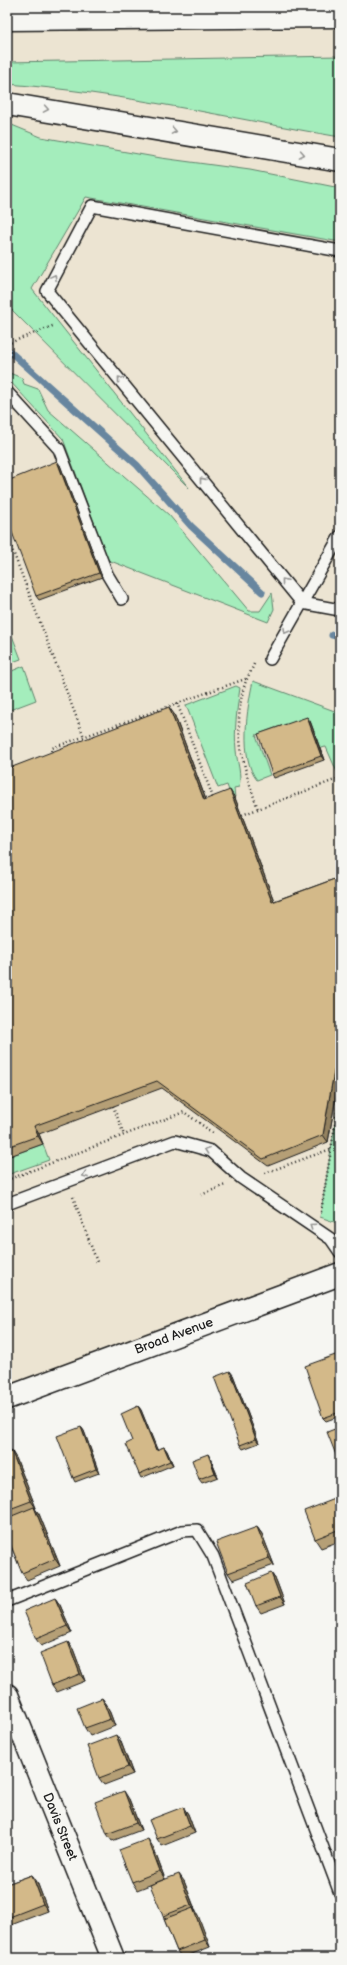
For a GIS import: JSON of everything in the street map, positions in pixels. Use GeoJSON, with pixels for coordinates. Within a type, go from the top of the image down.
{"type":"FeatureCollection","features":[{"type":"Feature","properties":{"kind":"main road"},"geometry":{"type":"LineString","coordinates":[[7,19],[340,16]]}},
{"type":"Feature","properties":{"kind":"main road"},"geometry":{"type":"LineString","coordinates":[[7,104],[340,160]]}},
{"type":"Feature","properties":{"kind":"main road","name":"Broad Avenue"},"geometry":{"type":"LineString","coordinates":[[7,1398],[340,1274]]}},
{"type":"Feature","properties":{"kind":"main road","name":"Davis Street"},"geometry":{"type":"LineString","coordinates":[[7,1695],[113,1958]]}},
{"type":"Feature","properties":{"kind":"lane"},"geometry":{"type":"LineString","coordinates":[[340,251],[92,206],[47,291],[302,603],[340,610]]}},
{"type":"Feature","properties":{"kind":"lane"},"geometry":{"type":"LineString","coordinates":[[7,392],[59,449],[107,574],[122,599]]}},
{"type":"Feature","properties":{"kind":"lane"},"geometry":{"type":"LineString","coordinates":[[270,660],[340,536]]}},
{"type":"Feature","properties":{"kind":"lane"},"geometry":{"type":"LineString","coordinates":[[7,1204],[175,1141],[212,1151],[242,1178],[331,1239],[340,1252]]}},
{"type":"Feature","properties":{"kind":"lane"},"geometry":{"type":"LineString","coordinates":[[7,1601],[182,1531],[197,1530],[213,1556],[340,1893]]}},
{"type":"Feature","properties":{"kind":"path"},"geometry":{"type":"LineString","coordinates":[[7,344],[71,320]]}},
{"type":"Feature","properties":{"kind":"path"},"geometry":{"type":"LineString","coordinates":[[7,536],[84,737]]}},
{"type":"Feature","properties":{"kind":"path"},"geometry":{"type":"LineString","coordinates":[[256,660],[244,687],[241,711],[241,750],[245,774],[258,809]]}},
{"type":"Feature","properties":{"kind":"path"},"geometry":{"type":"LineString","coordinates":[[50,757],[52,748],[248,678]]}},
{"type":"Feature","properties":{"kind":"path"},"geometry":{"type":"LineString","coordinates":[[177,703],[216,805]]}},
{"type":"Feature","properties":{"kind":"path"},"geometry":{"type":"LineString","coordinates":[[242,815],[340,778]]}},
{"type":"Feature","properties":{"kind":"path"},"geometry":{"type":"LineString","coordinates":[[320,1217],[340,1094]]}},
{"type":"Feature","properties":{"kind":"path"},"geometry":{"type":"LineString","coordinates":[[112,1106],[124,1135]]}},
{"type":"Feature","properties":{"kind":"path"},"geometry":{"type":"LineString","coordinates":[[264,1173],[331,1149]]}},
{"type":"Feature","properties":{"kind":"path"},"geometry":{"type":"LineString","coordinates":[[201,1195],[242,1178]]}},
{"type":"Feature","properties":{"kind":"path"},"geometry":{"type":"LineString","coordinates":[[67,1182],[97,1262]]}},
{"type":"Feature","properties":{"kind":"shaded area"},"geometry":{"type":"Polygon","coordinates":[[[7,7],[340,7],[340,1274],[7,1398],[7,7]]]}},
{"type":"Feature","properties":{"kind":"green space"},"geometry":{"type":"Polygon","coordinates":[[[340,56],[340,137],[132,99],[7,84],[7,62],[340,56]]]}},
{"type":"Feature","properties":{"kind":"green space"},"geometry":{"type":"Polygon","coordinates":[[[7,123],[41,137],[161,158],[250,170],[340,188],[340,242],[86,197],[32,289],[189,488],[7,305],[7,123]]]}},
{"type":"Feature","properties":{"kind":"green space"},"geometry":{"type":"Polygon","coordinates":[[[7,372],[22,378],[24,384],[38,389],[48,410],[169,515],[249,611],[260,611],[272,593],[274,609],[268,622],[108,560],[63,439],[7,378],[7,372]]]}},
{"type":"Feature","properties":{"kind":"green space"},"geometry":{"type":"Polygon","coordinates":[[[8,625],[21,659],[7,664],[7,626],[8,625]]]}},
{"type":"Feature","properties":{"kind":"green space"},"geometry":{"type":"Polygon","coordinates":[[[24,666],[36,700],[7,711],[7,673],[24,666]]]}},
{"type":"Feature","properties":{"kind":"green space"},"geometry":{"type":"Polygon","coordinates":[[[253,681],[340,713],[340,771],[337,772],[326,747],[320,748],[310,721],[288,729],[286,724],[256,735],[270,775],[257,780],[251,771],[246,746],[247,718],[253,681]]]}},
{"type":"Feature","properties":{"kind":"green space"},"geometry":{"type":"Polygon","coordinates":[[[236,686],[240,688],[235,735],[240,782],[239,787],[234,788],[235,798],[232,799],[227,785],[218,788],[186,705],[236,686]]]}},
{"type":"Feature","properties":{"kind":"green space"},"geometry":{"type":"Polygon","coordinates":[[[340,1094],[340,1224],[320,1217],[340,1094]]]}},
{"type":"Feature","properties":{"kind":"green space"},"geometry":{"type":"Polygon","coordinates":[[[43,1144],[49,1160],[7,1175],[7,1157],[43,1144]]]}},
{"type":"Feature","properties":{"kind":"building"},"geometry":{"type":"Polygon","coordinates":[[[57,461],[99,573],[36,596],[7,519],[7,481],[57,461]]]}},
{"type":"Feature","properties":{"kind":"building"},"geometry":{"type":"Polygon","coordinates":[[[169,707],[204,800],[230,790],[272,902],[340,877],[340,1053],[337,1054],[323,1135],[263,1159],[157,1081],[34,1126],[38,1136],[7,1147],[7,769],[169,707]]]}},
{"type":"Feature","properties":{"kind":"building"},"geometry":{"type":"Polygon","coordinates":[[[307,717],[321,756],[272,774],[258,734],[307,717]]]}},
{"type":"Feature","properties":{"kind":"building"},"geometry":{"type":"Polygon","coordinates":[[[338,1354],[340,1360],[340,1412],[323,1418],[305,1366],[338,1354]]]}},
{"type":"Feature","properties":{"kind":"building"},"geometry":{"type":"Polygon","coordinates":[[[230,1371],[256,1439],[240,1445],[214,1377],[230,1371]]]}},
{"type":"Feature","properties":{"kind":"building"},"geometry":{"type":"Polygon","coordinates":[[[138,1406],[156,1450],[164,1447],[170,1461],[139,1474],[126,1444],[132,1441],[121,1414],[138,1406]]]}},
{"type":"Feature","properties":{"kind":"building"},"geometry":{"type":"Polygon","coordinates":[[[81,1427],[96,1469],[73,1478],[57,1436],[81,1427]]]}},
{"type":"Feature","properties":{"kind":"building"},"geometry":{"type":"Polygon","coordinates":[[[340,1427],[340,1454],[336,1455],[327,1432],[340,1427]]]}},
{"type":"Feature","properties":{"kind":"building"},"geometry":{"type":"Polygon","coordinates":[[[11,1450],[31,1501],[7,1510],[7,1452],[11,1450]]]}},
{"type":"Feature","properties":{"kind":"building"},"geometry":{"type":"Polygon","coordinates":[[[208,1454],[215,1473],[199,1479],[192,1460],[208,1454]]]}},
{"type":"Feature","properties":{"kind":"building"},"geometry":{"type":"Polygon","coordinates":[[[340,1497],[340,1529],[315,1539],[304,1511],[340,1497]]]}},
{"type":"Feature","properties":{"kind":"building"},"geometry":{"type":"Polygon","coordinates":[[[34,1507],[55,1559],[22,1573],[7,1536],[7,1518],[34,1507]]]}},
{"type":"Feature","properties":{"kind":"building"},"geometry":{"type":"Polygon","coordinates":[[[257,1527],[269,1558],[228,1573],[216,1542],[257,1527]]]}},
{"type":"Feature","properties":{"kind":"building"},"geometry":{"type":"Polygon","coordinates":[[[271,1573],[280,1597],[256,1606],[247,1583],[271,1573]]]}},
{"type":"Feature","properties":{"kind":"building"},"geometry":{"type":"Polygon","coordinates":[[[55,1598],[67,1626],[36,1639],[24,1611],[55,1598]]]}},
{"type":"Feature","properties":{"kind":"building"},"geometry":{"type":"Polygon","coordinates":[[[68,1642],[80,1674],[52,1685],[40,1653],[68,1642]]]}},
{"type":"Feature","properties":{"kind":"building"},"geometry":{"type":"Polygon","coordinates":[[[102,1698],[110,1719],[85,1728],[77,1708],[102,1698]]]}},
{"type":"Feature","properties":{"kind":"building"},"geometry":{"type":"Polygon","coordinates":[[[340,1710],[340,1721],[336,1712],[340,1710]]]}},
{"type":"Feature","properties":{"kind":"building"},"geometry":{"type":"Polygon","coordinates":[[[116,1735],[128,1767],[99,1778],[87,1746],[116,1735]]]}},
{"type":"Feature","properties":{"kind":"building"},"geometry":{"type":"Polygon","coordinates":[[[124,1791],[136,1823],[107,1834],[95,1802],[124,1791]]]}},
{"type":"Feature","properties":{"kind":"building"},"geometry":{"type":"Polygon","coordinates":[[[183,1807],[190,1826],[157,1839],[149,1820],[183,1807]]]}},
{"type":"Feature","properties":{"kind":"building"},"geometry":{"type":"Polygon","coordinates":[[[148,1839],[160,1871],[132,1882],[119,1850],[148,1839]]]}},
{"type":"Feature","properties":{"kind":"building"},"geometry":{"type":"Polygon","coordinates":[[[179,1874],[191,1905],[163,1916],[150,1885],[179,1874]]]}},
{"type":"Feature","properties":{"kind":"building"},"geometry":{"type":"Polygon","coordinates":[[[32,1875],[43,1904],[7,1918],[7,1884],[32,1875]]]}},
{"type":"Feature","properties":{"kind":"building"},"geometry":{"type":"Polygon","coordinates":[[[193,1908],[205,1940],[177,1951],[164,1919],[193,1908]]]}},
{"type":"Feature","properties":{"kind":"waterway"},"geometry":{"type":"LineString","coordinates":[[7,349],[137,465],[191,526],[262,592]]}},
{"type":"Feature","properties":{"kind":"waterway"},"geometry":{"type":"LineString","coordinates":[[332,635],[340,637]]}}]}
